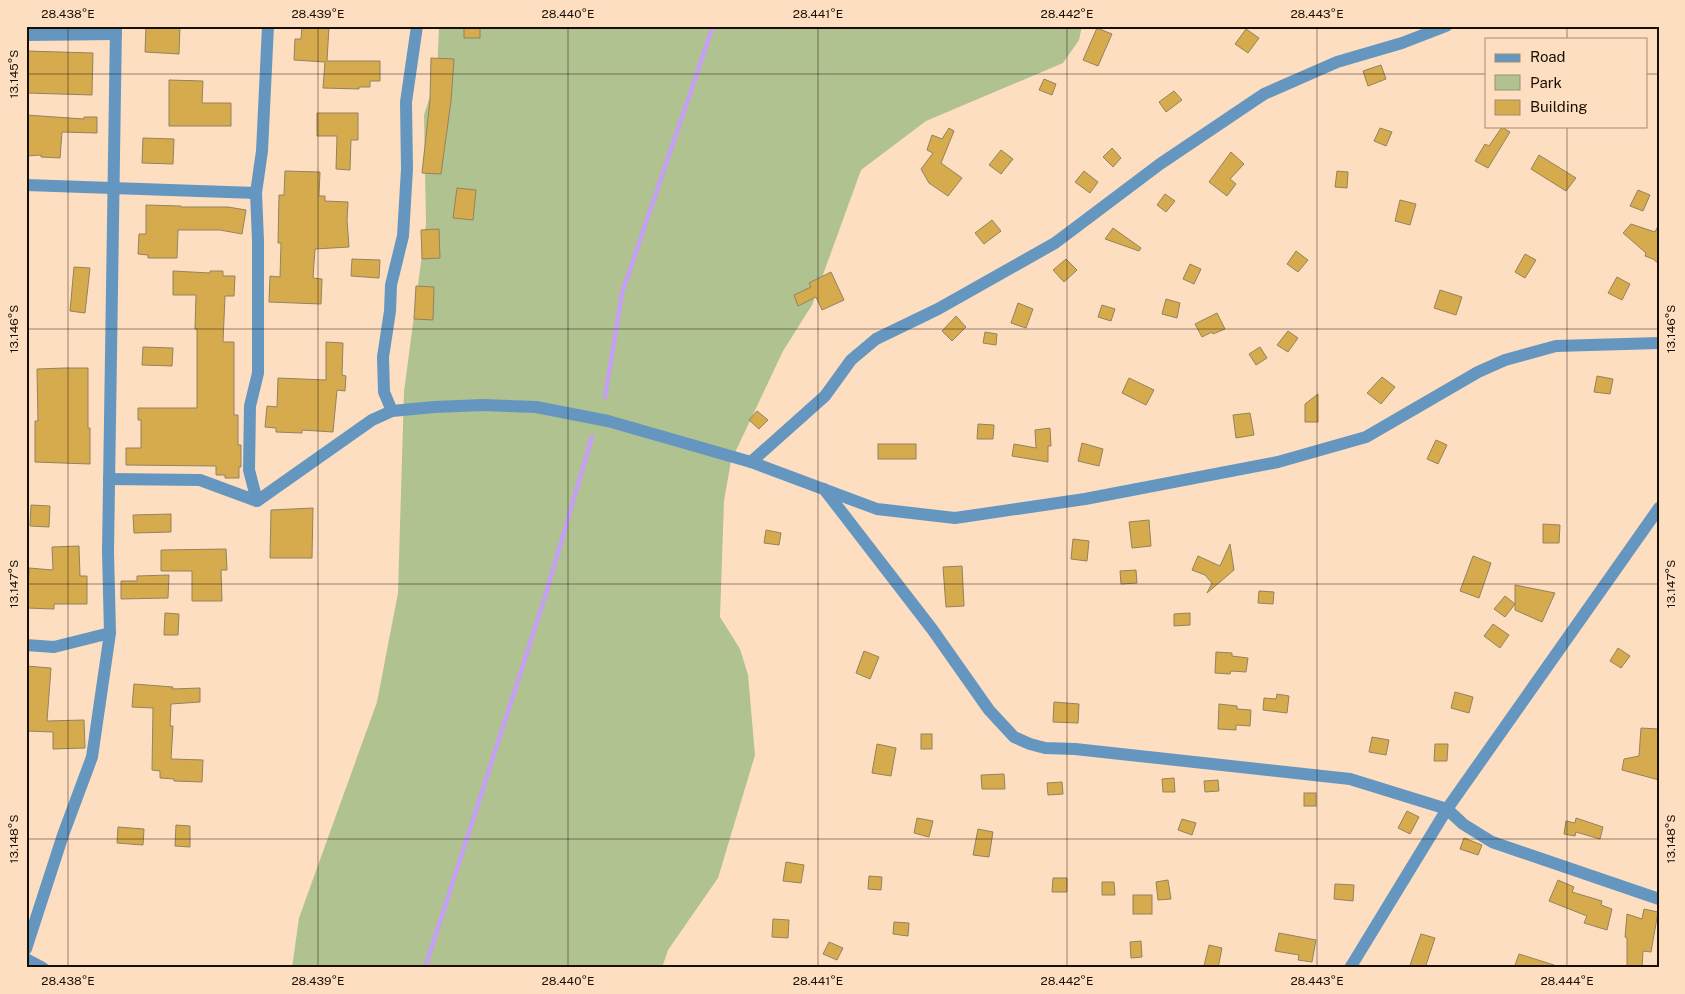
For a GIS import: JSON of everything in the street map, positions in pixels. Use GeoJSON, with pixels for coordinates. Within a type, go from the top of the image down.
{"type":"FeatureCollection","features":[{"type":"Feature","properties":{"kind":"street"},"geometry":{"type":"LineString","coordinates":[[257,500],[249,470],[250,406],[258,373],[256,193],[262,151],[268,26]]}},
{"type":"Feature","properties":{"kind":"street"},"geometry":{"type":"LineString","coordinates":[[392,410],[384,392],[383,357],[390,311],[391,285],[403,236],[407,169],[406,102],[417,26]]}},
{"type":"Feature","properties":{"kind":"street"},"geometry":{"type":"LineString","coordinates":[[751,462],[825,396],[851,360],[876,339],[938,309],[1055,243],[1160,164],[1264,94],[1337,62],[1402,43],[1446,26]]}},
{"type":"Feature","properties":{"kind":"street"},"geometry":{"type":"LineString","coordinates":[[26,35],[116,30],[108,551],[110,633],[92,757],[63,835],[26,949]]}},
{"type":"Feature","properties":{"kind":"street"},"geometry":{"type":"LineString","coordinates":[[26,186],[256,193]]}},
{"type":"Feature","properties":{"kind":"street"},"geometry":{"type":"LineString","coordinates":[[257,500],[372,420],[392,410],[483,406],[536,408],[608,421],[751,462],[824,488],[876,510],[955,518],[1085,499],[1278,462],[1366,437],[1478,372],[1505,360],[1556,346],[1659,343]]}},
{"type":"Feature","properties":{"kind":"street"},"geometry":{"type":"LineString","coordinates":[[109,479],[200,480],[257,500]]}},
{"type":"Feature","properties":{"kind":"street"},"geometry":{"type":"LineString","coordinates":[[824,488],[932,629],[989,710],[1014,737],[1045,748],[1085,750],[1350,779],[1447,809],[1463,824],[1492,842],[1659,899]]}},
{"type":"Feature","properties":{"kind":"street"},"geometry":{"type":"LineString","coordinates":[[1350,968],[1447,809],[1659,508]]}},
{"type":"Feature","properties":{"kind":"street"},"geometry":{"type":"LineString","coordinates":[[26,644],[54,647],[110,633]]}},
{"type":"Feature","properties":{"kind":"street"},"geometry":{"type":"LineString","coordinates":[[26,959],[43,968]]}},
{"type":"Feature","properties":{"kind":"green space"},"geometry":{"type":"Polygon","coordinates":[[[439,26],[1082,26],[1079,40],[1063,63],[926,121],[861,170],[812,305],[783,351],[731,461],[724,501],[720,617],[740,649],[748,675],[755,755],[718,878],[668,950],[662,968],[292,968],[299,918],[377,702],[398,593],[404,392],[426,224],[424,115],[437,75],[439,26]]]}},
{"type":"Feature","properties":{"kind":"building"},"geometry":{"type":"Polygon","coordinates":[[[146,26],[180,26],[179,54],[145,52],[146,26]]]}},
{"type":"Feature","properties":{"kind":"building"},"geometry":{"type":"Polygon","coordinates":[[[302,26],[329,26],[327,61],[380,61],[380,81],[370,81],[370,87],[359,87],[359,89],[323,88],[325,62],[294,60],[295,39],[301,39],[302,26]]]}},
{"type":"Feature","properties":{"kind":"building"},"geometry":{"type":"Polygon","coordinates":[[[464,26],[480,26],[480,38],[464,38],[464,26]]]}},
{"type":"Feature","properties":{"kind":"building"},"geometry":{"type":"Polygon","coordinates":[[[1097,28],[1112,34],[1098,66],[1083,60],[1097,28]]]}},
{"type":"Feature","properties":{"kind":"building"},"geometry":{"type":"Polygon","coordinates":[[[1246,29],[1259,38],[1248,53],[1235,44],[1246,29]]]}},
{"type":"Feature","properties":{"kind":"building"},"geometry":{"type":"Polygon","coordinates":[[[26,51],[93,53],[92,95],[26,93],[26,51]]]}},
{"type":"Feature","properties":{"kind":"building"},"geometry":{"type":"Polygon","coordinates":[[[431,58],[454,59],[451,101],[441,174],[422,173],[430,100],[431,58]]]}},
{"type":"Feature","properties":{"kind":"building"},"geometry":{"type":"Polygon","coordinates":[[[1381,65],[1386,79],[1368,86],[1363,71],[1381,65]]]}},
{"type":"Feature","properties":{"kind":"building"},"geometry":{"type":"Polygon","coordinates":[[[1044,79],[1056,84],[1052,95],[1039,90],[1044,79]]]}},
{"type":"Feature","properties":{"kind":"building"},"geometry":{"type":"Polygon","coordinates":[[[169,80],[203,81],[202,103],[231,103],[231,126],[169,126],[169,80]]]}},
{"type":"Feature","properties":{"kind":"building"},"geometry":{"type":"Polygon","coordinates":[[[1174,91],[1182,100],[1166,112],[1159,102],[1174,91]]]}},
{"type":"Feature","properties":{"kind":"building"},"geometry":{"type":"Polygon","coordinates":[[[317,113],[358,113],[358,140],[351,140],[350,170],[336,169],[337,136],[317,136],[317,113]]]}},
{"type":"Feature","properties":{"kind":"building"},"geometry":{"type":"Polygon","coordinates":[[[26,115],[84,119],[84,117],[97,117],[97,133],[62,132],[60,158],[41,157],[41,155],[26,156],[26,115]]]}},
{"type":"Feature","properties":{"kind":"building"},"geometry":{"type":"Polygon","coordinates":[[[949,128],[954,131],[941,163],[962,178],[948,196],[929,183],[921,169],[933,153],[927,150],[932,135],[942,139],[949,128]]]}},
{"type":"Feature","properties":{"kind":"building"},"geometry":{"type":"Polygon","coordinates":[[[1380,128],[1392,132],[1386,146],[1374,141],[1380,128]]]}},
{"type":"Feature","properties":{"kind":"building"},"geometry":{"type":"Polygon","coordinates":[[[1501,128],[1510,132],[1488,168],[1475,161],[1485,144],[1489,146],[1501,128]]]}},
{"type":"Feature","properties":{"kind":"building"},"geometry":{"type":"Polygon","coordinates":[[[143,138],[174,139],[173,164],[142,163],[143,138]]]}},
{"type":"Feature","properties":{"kind":"building"},"geometry":{"type":"Polygon","coordinates":[[[1112,148],[1121,158],[1113,167],[1103,157],[1112,148]]]}},
{"type":"Feature","properties":{"kind":"building"},"geometry":{"type":"Polygon","coordinates":[[[1001,150],[1013,159],[1001,174],[989,165],[1001,150]]]}},
{"type":"Feature","properties":{"kind":"building"},"geometry":{"type":"Polygon","coordinates":[[[1231,152],[1244,164],[1230,179],[1236,184],[1227,196],[1209,182],[1231,152]]]}},
{"type":"Feature","properties":{"kind":"building"},"geometry":{"type":"Polygon","coordinates":[[[1539,155],[1576,178],[1566,191],[1531,169],[1539,155]]]}},
{"type":"Feature","properties":{"kind":"building"},"geometry":{"type":"Polygon","coordinates":[[[285,171],[320,172],[319,196],[325,196],[325,201],[348,202],[349,247],[315,249],[313,278],[322,279],[321,304],[269,302],[270,276],[280,277],[281,243],[278,243],[279,195],[284,195],[285,171]]]}},
{"type":"Feature","properties":{"kind":"building"},"geometry":{"type":"Polygon","coordinates":[[[1084,171],[1098,182],[1090,193],[1075,182],[1084,171]]]}},
{"type":"Feature","properties":{"kind":"building"},"geometry":{"type":"Polygon","coordinates":[[[1337,171],[1348,172],[1347,188],[1335,187],[1337,171]]]}},
{"type":"Feature","properties":{"kind":"building"},"geometry":{"type":"Polygon","coordinates":[[[457,188],[476,190],[473,220],[453,218],[457,188]]]}},
{"type":"Feature","properties":{"kind":"building"},"geometry":{"type":"Polygon","coordinates":[[[1638,190],[1650,195],[1643,211],[1630,206],[1638,190]]]}},
{"type":"Feature","properties":{"kind":"building"},"geometry":{"type":"Polygon","coordinates":[[[1165,194],[1175,201],[1166,212],[1157,205],[1165,194]]]}},
{"type":"Feature","properties":{"kind":"building"},"geometry":{"type":"Polygon","coordinates":[[[1400,200],[1416,204],[1410,225],[1395,221],[1400,200]]]}},
{"type":"Feature","properties":{"kind":"building"},"geometry":{"type":"Polygon","coordinates":[[[146,205],[228,207],[246,210],[242,234],[220,230],[178,230],[177,258],[148,258],[148,255],[138,254],[139,234],[146,234],[146,205]]]}},
{"type":"Feature","properties":{"kind":"building"},"geometry":{"type":"Polygon","coordinates":[[[992,220],[1001,231],[984,244],[975,233],[992,220]]]}},
{"type":"Feature","properties":{"kind":"building"},"geometry":{"type":"Polygon","coordinates":[[[1631,224],[1655,232],[1659,224],[1659,264],[1645,256],[1646,253],[1623,233],[1631,224]]]}},
{"type":"Feature","properties":{"kind":"building"},"geometry":{"type":"Polygon","coordinates":[[[1113,228],[1141,248],[1139,251],[1105,239],[1113,228]]]}},
{"type":"Feature","properties":{"kind":"building"},"geometry":{"type":"Polygon","coordinates":[[[439,229],[440,258],[422,259],[421,230],[439,229]]]}},
{"type":"Feature","properties":{"kind":"building"},"geometry":{"type":"Polygon","coordinates":[[[1296,251],[1308,260],[1298,272],[1287,264],[1296,251]]]}},
{"type":"Feature","properties":{"kind":"building"},"geometry":{"type":"Polygon","coordinates":[[[1525,254],[1536,260],[1525,278],[1515,272],[1525,254]]]}},
{"type":"Feature","properties":{"kind":"building"},"geometry":{"type":"Polygon","coordinates":[[[352,259],[380,260],[379,278],[351,276],[352,259]]]}},
{"type":"Feature","properties":{"kind":"building"},"geometry":{"type":"Polygon","coordinates":[[[1066,259],[1077,270],[1064,282],[1053,270],[1066,259]]]}},
{"type":"Feature","properties":{"kind":"building"},"geometry":{"type":"Polygon","coordinates":[[[1190,264],[1201,269],[1194,284],[1183,279],[1190,264]]]}},
{"type":"Feature","properties":{"kind":"building"},"geometry":{"type":"Polygon","coordinates":[[[74,267],[90,268],[85,313],[70,311],[74,267]]]}},
{"type":"Feature","properties":{"kind":"building"},"geometry":{"type":"Polygon","coordinates":[[[173,271],[210,273],[210,271],[223,271],[223,276],[235,276],[234,296],[225,296],[223,342],[234,342],[234,415],[238,415],[238,445],[241,445],[239,478],[225,478],[225,475],[216,475],[216,466],[126,465],[126,448],[141,448],[141,420],[138,420],[138,408],[197,408],[196,295],[173,295],[173,271]]]}},
{"type":"Feature","properties":{"kind":"building"},"geometry":{"type":"Polygon","coordinates":[[[831,272],[844,300],[822,310],[816,297],[798,306],[794,295],[811,287],[809,283],[831,272]]]}},
{"type":"Feature","properties":{"kind":"building"},"geometry":{"type":"Polygon","coordinates":[[[1617,277],[1630,284],[1622,300],[1608,293],[1617,277]]]}},
{"type":"Feature","properties":{"kind":"building"},"geometry":{"type":"Polygon","coordinates":[[[416,286],[434,287],[433,320],[414,319],[416,286]]]}},
{"type":"Feature","properties":{"kind":"building"},"geometry":{"type":"Polygon","coordinates":[[[1440,290],[1462,297],[1456,315],[1434,308],[1440,290]]]}},
{"type":"Feature","properties":{"kind":"building"},"geometry":{"type":"Polygon","coordinates":[[[1166,299],[1180,303],[1177,318],[1162,314],[1166,299]]]}},
{"type":"Feature","properties":{"kind":"building"},"geometry":{"type":"Polygon","coordinates":[[[1018,303],[1033,309],[1026,328],[1011,323],[1018,303]]]}},
{"type":"Feature","properties":{"kind":"building"},"geometry":{"type":"Polygon","coordinates":[[[1102,305],[1115,309],[1111,321],[1098,317],[1102,305]]]}},
{"type":"Feature","properties":{"kind":"building"},"geometry":{"type":"Polygon","coordinates":[[[1217,313],[1225,329],[1202,337],[1195,324],[1217,313]]]}},
{"type":"Feature","properties":{"kind":"building"},"geometry":{"type":"Polygon","coordinates":[[[956,316],[966,327],[952,341],[942,331],[956,316]]]}},
{"type":"Feature","properties":{"kind":"building"},"geometry":{"type":"Polygon","coordinates":[[[1288,331],[1298,338],[1288,352],[1277,345],[1288,331]]]}},
{"type":"Feature","properties":{"kind":"building"},"geometry":{"type":"Polygon","coordinates":[[[985,332],[997,334],[996,345],[983,343],[985,332]]]}},
{"type":"Feature","properties":{"kind":"building"},"geometry":{"type":"Polygon","coordinates":[[[326,342],[343,343],[342,375],[346,376],[345,391],[337,390],[333,432],[302,430],[302,433],[276,432],[276,428],[265,427],[267,406],[277,407],[278,378],[326,380],[326,342]]]}},
{"type":"Feature","properties":{"kind":"building"},"geometry":{"type":"Polygon","coordinates":[[[143,347],[173,348],[172,366],[142,365],[143,347]]]}},
{"type":"Feature","properties":{"kind":"building"},"geometry":{"type":"Polygon","coordinates":[[[1260,347],[1267,358],[1256,365],[1249,354],[1260,347]]]}},
{"type":"Feature","properties":{"kind":"building"},"geometry":{"type":"Polygon","coordinates":[[[88,368],[90,464],[35,462],[35,421],[38,421],[37,369],[88,368]]]}},
{"type":"Feature","properties":{"kind":"building"},"geometry":{"type":"Polygon","coordinates":[[[1597,376],[1613,379],[1610,394],[1594,392],[1597,376]]]}},
{"type":"Feature","properties":{"kind":"building"},"geometry":{"type":"Polygon","coordinates":[[[1382,377],[1395,387],[1381,404],[1367,393],[1382,377]]]}},
{"type":"Feature","properties":{"kind":"building"},"geometry":{"type":"Polygon","coordinates":[[[1129,378],[1154,390],[1146,405],[1122,393],[1129,378]]]}},
{"type":"Feature","properties":{"kind":"building"},"geometry":{"type":"Polygon","coordinates":[[[1318,394],[1318,422],[1305,422],[1305,404],[1318,394]]]}},
{"type":"Feature","properties":{"kind":"building"},"geometry":{"type":"Polygon","coordinates":[[[757,411],[768,420],[759,429],[749,420],[757,411]]]}},
{"type":"Feature","properties":{"kind":"building"},"geometry":{"type":"Polygon","coordinates":[[[1250,413],[1254,435],[1236,438],[1233,415],[1250,413]]]}},
{"type":"Feature","properties":{"kind":"building"},"geometry":{"type":"Polygon","coordinates":[[[978,424],[994,425],[993,439],[977,439],[978,424]]]}},
{"type":"Feature","properties":{"kind":"building"},"geometry":{"type":"Polygon","coordinates":[[[1050,428],[1051,446],[1048,446],[1048,462],[1012,456],[1014,444],[1036,448],[1035,430],[1050,428]]]}},
{"type":"Feature","properties":{"kind":"building"},"geometry":{"type":"Polygon","coordinates":[[[1436,440],[1447,445],[1438,464],[1427,459],[1436,440]]]}},
{"type":"Feature","properties":{"kind":"building"},"geometry":{"type":"Polygon","coordinates":[[[1082,443],[1103,449],[1099,466],[1078,461],[1082,443]]]}},
{"type":"Feature","properties":{"kind":"building"},"geometry":{"type":"Polygon","coordinates":[[[878,444],[916,444],[916,459],[878,459],[878,444]]]}},
{"type":"Feature","properties":{"kind":"building"},"geometry":{"type":"Polygon","coordinates":[[[31,505],[50,506],[49,527],[30,526],[31,505]]]}},
{"type":"Feature","properties":{"kind":"building"},"geometry":{"type":"Polygon","coordinates":[[[313,508],[312,558],[270,558],[271,510],[313,508]]]}},
{"type":"Feature","properties":{"kind":"building"},"geometry":{"type":"Polygon","coordinates":[[[171,514],[171,532],[134,533],[133,515],[171,514]]]}},
{"type":"Feature","properties":{"kind":"building"},"geometry":{"type":"Polygon","coordinates":[[[1149,520],[1151,546],[1132,548],[1129,522],[1149,520]]]}},
{"type":"Feature","properties":{"kind":"building"},"geometry":{"type":"Polygon","coordinates":[[[1543,524],[1560,525],[1559,543],[1543,543],[1543,524]]]}},
{"type":"Feature","properties":{"kind":"building"},"geometry":{"type":"Polygon","coordinates":[[[766,530],[781,533],[779,545],[764,543],[766,530]]]}},
{"type":"Feature","properties":{"kind":"building"},"geometry":{"type":"Polygon","coordinates":[[[1073,539],[1089,541],[1087,561],[1071,559],[1073,539]]]}},
{"type":"Feature","properties":{"kind":"building"},"geometry":{"type":"Polygon","coordinates":[[[1230,544],[1234,570],[1207,593],[1212,583],[1205,575],[1192,570],[1198,556],[1220,566],[1230,544]]]}},
{"type":"Feature","properties":{"kind":"building"},"geometry":{"type":"Polygon","coordinates":[[[79,546],[80,576],[87,576],[87,604],[54,604],[54,609],[27,608],[29,568],[53,570],[52,547],[79,546]]]}},
{"type":"Feature","properties":{"kind":"building"},"geometry":{"type":"Polygon","coordinates":[[[226,549],[227,570],[221,570],[222,601],[192,601],[192,571],[161,571],[161,550],[226,549]]]}},
{"type":"Feature","properties":{"kind":"building"},"geometry":{"type":"Polygon","coordinates":[[[1473,556],[1491,563],[1479,598],[1460,591],[1473,556]]]}},
{"type":"Feature","properties":{"kind":"building"},"geometry":{"type":"Polygon","coordinates":[[[962,566],[964,606],[946,607],[943,567],[962,566]]]}},
{"type":"Feature","properties":{"kind":"building"},"geometry":{"type":"Polygon","coordinates":[[[1136,570],[1137,583],[1121,584],[1120,571],[1136,570]]]}},
{"type":"Feature","properties":{"kind":"building"},"geometry":{"type":"Polygon","coordinates":[[[169,575],[168,598],[121,599],[121,581],[137,581],[137,576],[169,575]]]}},
{"type":"Feature","properties":{"kind":"building"},"geometry":{"type":"Polygon","coordinates":[[[1515,585],[1555,593],[1542,622],[1515,610],[1515,585]]]}},
{"type":"Feature","properties":{"kind":"building"},"geometry":{"type":"Polygon","coordinates":[[[1259,591],[1274,592],[1273,604],[1258,603],[1259,591]]]}},
{"type":"Feature","properties":{"kind":"building"},"geometry":{"type":"Polygon","coordinates":[[[1505,596],[1515,604],[1505,617],[1494,609],[1505,596]]]}},
{"type":"Feature","properties":{"kind":"building"},"geometry":{"type":"Polygon","coordinates":[[[165,613],[179,614],[178,635],[164,635],[165,613]]]}},
{"type":"Feature","properties":{"kind":"building"},"geometry":{"type":"Polygon","coordinates":[[[1190,613],[1190,625],[1174,626],[1174,614],[1190,613]]]}},
{"type":"Feature","properties":{"kind":"building"},"geometry":{"type":"Polygon","coordinates":[[[1493,624],[1509,635],[1500,648],[1484,636],[1493,624]]]}},
{"type":"Feature","properties":{"kind":"building"},"geometry":{"type":"Polygon","coordinates":[[[1618,648],[1630,656],[1621,668],[1610,661],[1618,648]]]}},
{"type":"Feature","properties":{"kind":"building"},"geometry":{"type":"Polygon","coordinates":[[[864,651],[879,657],[870,679],[856,673],[864,651]]]}},
{"type":"Feature","properties":{"kind":"building"},"geometry":{"type":"Polygon","coordinates":[[[1216,652],[1232,653],[1232,656],[1248,658],[1246,672],[1215,673],[1216,652]]]}},
{"type":"Feature","properties":{"kind":"building"},"geometry":{"type":"Polygon","coordinates":[[[26,666],[51,668],[47,721],[84,720],[85,748],[53,749],[53,732],[26,731],[26,666]]]}},
{"type":"Feature","properties":{"kind":"building"},"geometry":{"type":"Polygon","coordinates":[[[134,684],[173,687],[172,689],[200,688],[200,702],[171,704],[170,726],[173,726],[171,759],[203,760],[202,782],[174,781],[174,779],[160,778],[160,771],[152,770],[153,708],[132,707],[134,684]]]}},
{"type":"Feature","properties":{"kind":"building"},"geometry":{"type":"Polygon","coordinates":[[[1455,692],[1473,697],[1469,713],[1451,708],[1455,692]]]}},
{"type":"Feature","properties":{"kind":"building"},"geometry":{"type":"Polygon","coordinates":[[[1277,694],[1289,696],[1287,713],[1263,710],[1264,698],[1276,699],[1277,694]]]}},
{"type":"Feature","properties":{"kind":"building"},"geometry":{"type":"Polygon","coordinates":[[[1054,702],[1079,704],[1078,723],[1053,722],[1054,702]]]}},
{"type":"Feature","properties":{"kind":"building"},"geometry":{"type":"Polygon","coordinates":[[[1219,704],[1237,706],[1237,709],[1251,710],[1250,726],[1236,725],[1236,730],[1218,729],[1219,704]]]}},
{"type":"Feature","properties":{"kind":"building"},"geometry":{"type":"Polygon","coordinates":[[[1641,728],[1659,729],[1659,780],[1622,770],[1624,759],[1639,756],[1641,728]]]}},
{"type":"Feature","properties":{"kind":"building"},"geometry":{"type":"Polygon","coordinates":[[[921,734],[932,734],[932,749],[921,749],[921,734]]]}},
{"type":"Feature","properties":{"kind":"building"},"geometry":{"type":"Polygon","coordinates":[[[1372,737],[1389,740],[1386,755],[1369,752],[1372,737]]]}},
{"type":"Feature","properties":{"kind":"building"},"geometry":{"type":"Polygon","coordinates":[[[877,744],[896,748],[891,776],[872,773],[877,744]]]}},
{"type":"Feature","properties":{"kind":"building"},"geometry":{"type":"Polygon","coordinates":[[[1435,744],[1448,744],[1447,761],[1434,761],[1435,744]]]}},
{"type":"Feature","properties":{"kind":"building"},"geometry":{"type":"Polygon","coordinates":[[[1004,774],[1005,789],[982,789],[981,775],[1004,774]]]}},
{"type":"Feature","properties":{"kind":"building"},"geometry":{"type":"Polygon","coordinates":[[[1174,778],[1175,792],[1163,792],[1162,779],[1174,778]]]}},
{"type":"Feature","properties":{"kind":"building"},"geometry":{"type":"Polygon","coordinates":[[[1218,780],[1219,791],[1205,792],[1204,781],[1218,780]]]}},
{"type":"Feature","properties":{"kind":"building"},"geometry":{"type":"Polygon","coordinates":[[[1062,782],[1063,794],[1048,795],[1047,783],[1062,782]]]}},
{"type":"Feature","properties":{"kind":"building"},"geometry":{"type":"Polygon","coordinates":[[[1304,793],[1316,793],[1316,806],[1304,806],[1304,793]]]}},
{"type":"Feature","properties":{"kind":"building"},"geometry":{"type":"Polygon","coordinates":[[[1407,811],[1419,817],[1410,834],[1398,828],[1407,811]]]}},
{"type":"Feature","properties":{"kind":"building"},"geometry":{"type":"Polygon","coordinates":[[[917,818],[933,821],[929,837],[914,833],[917,818]]]}},
{"type":"Feature","properties":{"kind":"building"},"geometry":{"type":"Polygon","coordinates":[[[1576,818],[1603,827],[1600,839],[1576,832],[1575,836],[1564,834],[1566,821],[1575,823],[1576,818]]]}},
{"type":"Feature","properties":{"kind":"building"},"geometry":{"type":"Polygon","coordinates":[[[1182,819],[1196,823],[1192,835],[1178,830],[1182,819]]]}},
{"type":"Feature","properties":{"kind":"building"},"geometry":{"type":"Polygon","coordinates":[[[176,825],[190,826],[190,847],[175,846],[176,825]]]}},
{"type":"Feature","properties":{"kind":"building"},"geometry":{"type":"Polygon","coordinates":[[[118,827],[144,829],[143,845],[117,843],[118,827]]]}},
{"type":"Feature","properties":{"kind":"building"},"geometry":{"type":"Polygon","coordinates":[[[978,829],[993,832],[989,857],[973,855],[978,829]]]}},
{"type":"Feature","properties":{"kind":"building"},"geometry":{"type":"Polygon","coordinates":[[[1464,838],[1482,845],[1478,855],[1460,849],[1464,838]]]}},
{"type":"Feature","properties":{"kind":"building"},"geometry":{"type":"Polygon","coordinates":[[[786,862],[804,865],[801,883],[783,881],[786,862]]]}},
{"type":"Feature","properties":{"kind":"building"},"geometry":{"type":"Polygon","coordinates":[[[869,876],[882,877],[881,890],[868,889],[869,876]]]}},
{"type":"Feature","properties":{"kind":"building"},"geometry":{"type":"Polygon","coordinates":[[[1053,878],[1067,878],[1067,892],[1052,892],[1053,878]]]}},
{"type":"Feature","properties":{"kind":"building"},"geometry":{"type":"Polygon","coordinates":[[[1168,880],[1171,899],[1158,900],[1156,882],[1168,880]]]}},
{"type":"Feature","properties":{"kind":"building"},"geometry":{"type":"Polygon","coordinates":[[[1558,880],[1574,887],[1572,892],[1602,901],[1601,905],[1612,909],[1607,930],[1584,923],[1587,916],[1549,901],[1558,880]]]}},
{"type":"Feature","properties":{"kind":"building"},"geometry":{"type":"Polygon","coordinates":[[[1102,882],[1114,882],[1115,895],[1102,895],[1102,882]]]}},
{"type":"Feature","properties":{"kind":"building"},"geometry":{"type":"Polygon","coordinates":[[[1335,884],[1354,885],[1353,901],[1334,899],[1335,884]]]}},
{"type":"Feature","properties":{"kind":"building"},"geometry":{"type":"Polygon","coordinates":[[[1133,895],[1152,895],[1152,914],[1133,914],[1133,895]]]}},
{"type":"Feature","properties":{"kind":"building"},"geometry":{"type":"Polygon","coordinates":[[[1644,909],[1658,912],[1651,952],[1643,951],[1642,968],[1627,968],[1627,938],[1625,937],[1627,914],[1642,919],[1644,909]]]}},
{"type":"Feature","properties":{"kind":"building"},"geometry":{"type":"Polygon","coordinates":[[[773,919],[789,920],[788,938],[772,937],[773,919]]]}},
{"type":"Feature","properties":{"kind":"building"},"geometry":{"type":"Polygon","coordinates":[[[894,922],[909,923],[908,936],[893,934],[894,922]]]}},
{"type":"Feature","properties":{"kind":"building"},"geometry":{"type":"Polygon","coordinates":[[[1279,933],[1316,940],[1312,962],[1298,960],[1299,955],[1275,951],[1279,933]]]}},
{"type":"Feature","properties":{"kind":"building"},"geometry":{"type":"Polygon","coordinates":[[[1421,934],[1435,938],[1425,968],[1409,968],[1421,934]]]}},
{"type":"Feature","properties":{"kind":"building"},"geometry":{"type":"Polygon","coordinates":[[[1141,941],[1142,957],[1131,958],[1130,942],[1141,941]]]}},
{"type":"Feature","properties":{"kind":"building"},"geometry":{"type":"Polygon","coordinates":[[[829,942],[843,948],[837,960],[823,954],[829,942]]]}},
{"type":"Feature","properties":{"kind":"building"},"geometry":{"type":"Polygon","coordinates":[[[1209,945],[1222,948],[1218,968],[1204,966],[1209,945]]]}},
{"type":"Feature","properties":{"kind":"building"},"geometry":{"type":"Polygon","coordinates":[[[1519,954],[1554,965],[1554,968],[1514,968],[1519,954]]]}},
{"type":"Feature","properties":{"kind":"waterway"},"geometry":{"type":"LineString","coordinates":[[605,397],[622,293],[713,26]]}},
{"type":"Feature","properties":{"kind":"waterway"},"geometry":{"type":"LineString","coordinates":[[425,968],[544,600],[592,437]]}}]}
